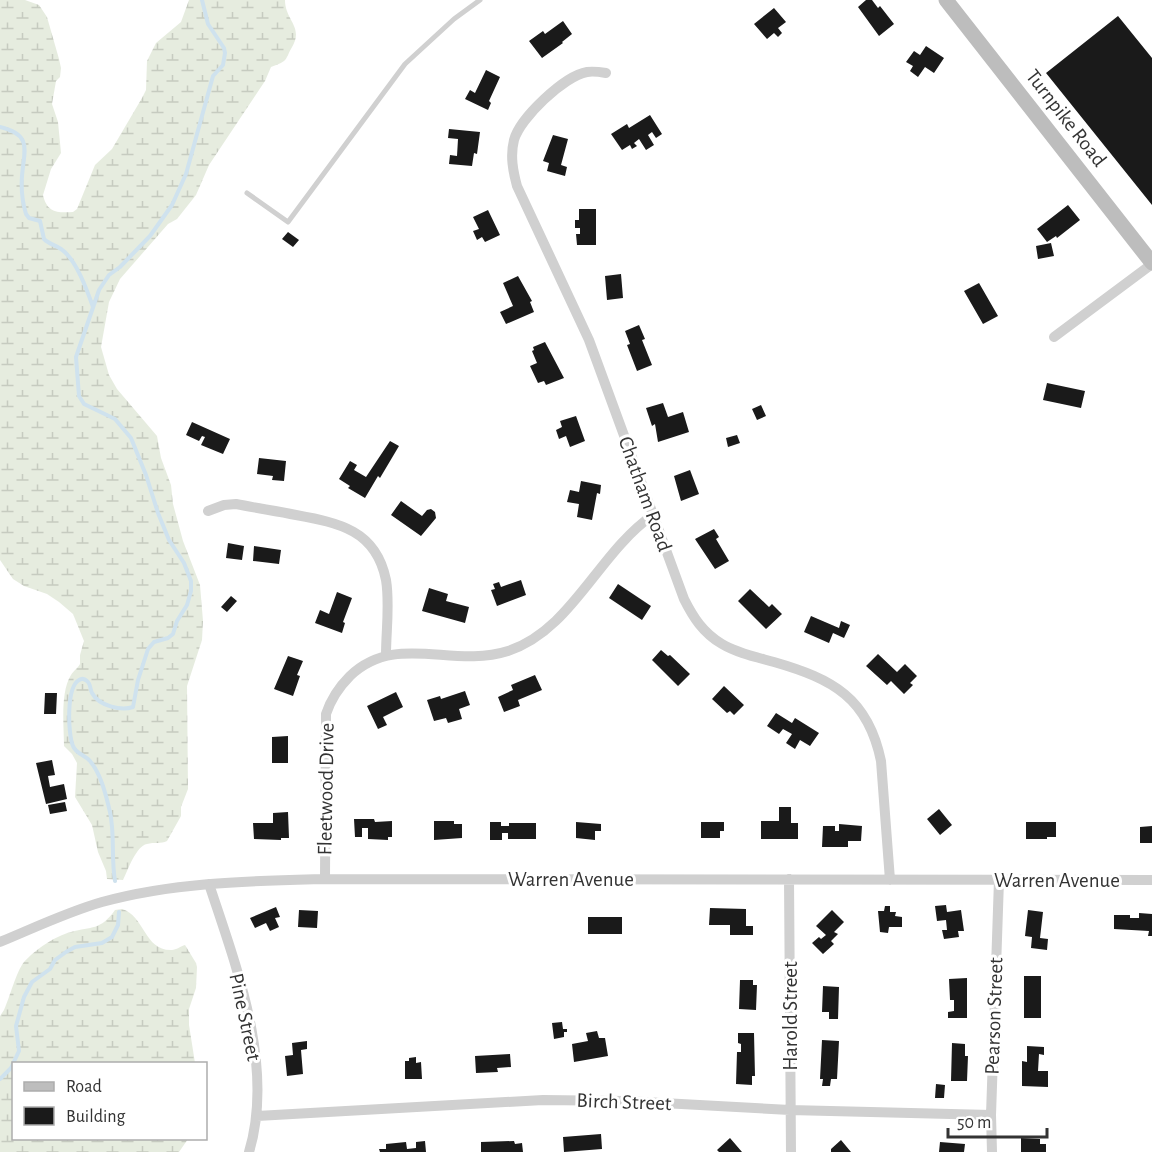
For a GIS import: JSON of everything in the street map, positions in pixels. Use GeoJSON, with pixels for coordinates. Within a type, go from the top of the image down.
{"type":"FeatureCollection","features":[{"type":"Feature","properties":{"kind":"main road","name":"Turnpike Road"},"geometry":{"type":"LineString","coordinates":[[946,0],[1152,264]]}},
{"type":"Feature","properties":{"kind":"street","name":"Chatham Road"},"geometry":{"type":"LineString","coordinates":[[606,73],[587,72],[571,80],[555,90],[526,117],[514,141],[512,158],[517,186],[589,340],[684,599],[693,617],[721,644],[819,677],[839,689],[856,705],[869,722],[878,744],[881,761],[890,880]]}},
{"type":"Feature","properties":{"kind":"street"},"geometry":{"type":"LineString","coordinates":[[1054,337],[1152,264]]}},
{"type":"Feature","properties":{"kind":"street"},"geometry":{"type":"LineString","coordinates":[[208,511],[234,504],[324,520],[345,526],[360,535],[373,549],[384,573],[387,597],[386,655]]}},
{"type":"Feature","properties":{"kind":"street","name":"Fleetwood Drive"},"geometry":{"type":"LineString","coordinates":[[325,879],[326,714],[334,695],[348,678],[367,663],[386,655],[402,653],[474,657],[498,654],[517,648],[534,638],[566,612],[622,541],[653,515]]}},
{"type":"Feature","properties":{"kind":"street","name":"Warren Avenue"},"geometry":{"type":"LineString","coordinates":[[0,942],[102,902],[148,892],[209,884],[325,879],[1152,880]]}},
{"type":"Feature","properties":{"kind":"street","name":"Harold Street"},"geometry":{"type":"LineString","coordinates":[[789,879],[791,1152]]}},
{"type":"Feature","properties":{"kind":"street","name":"Pearson Street"},"geometry":{"type":"LineString","coordinates":[[992,1152],[991,1115],[999,880]]}},
{"type":"Feature","properties":{"kind":"street","name":"Pine Street"},"geometry":{"type":"LineString","coordinates":[[209,884],[237,973],[249,1024],[257,1075],[257,1116],[249,1152]]}},
{"type":"Feature","properties":{"kind":"street","name":"Birch Street"},"geometry":{"type":"LineString","coordinates":[[257,1116],[543,1100],[991,1115]]}},
{"type":"Feature","properties":{"kind":"lane"},"geometry":{"type":"LineString","coordinates":[[247,193],[288,222],[405,64],[454,19],[480,0]]}},
{"type":"Feature","properties":{"kind":"green space"},"geometry":{"type":"Polygon","coordinates":[[[0,0],[25,0],[39,5],[47,17],[59,59],[60,77],[56,81],[52,104],[58,122],[61,153],[51,169],[43,195],[47,205],[54,211],[73,212],[77,209],[95,165],[112,149],[146,90],[147,61],[156,43],[181,22],[189,0],[285,0],[296,35],[286,59],[271,67],[265,81],[209,165],[196,195],[177,219],[168,224],[120,279],[109,302],[101,347],[109,375],[117,389],[157,436],[161,458],[171,485],[173,504],[183,541],[200,585],[203,621],[202,640],[187,686],[188,789],[181,807],[181,816],[167,841],[147,844],[139,849],[123,880],[107,879],[92,825],[75,797],[77,763],[64,746],[65,691],[71,675],[80,664],[84,641],[73,614],[47,594],[24,586],[13,579],[0,560],[0,0]]]}},
{"type":"Feature","properties":{"kind":"green space"},"geometry":{"type":"Polygon","coordinates":[[[122,909],[130,913],[150,939],[163,949],[172,950],[185,945],[196,963],[196,988],[189,1009],[195,1062],[12,1062],[12,1140],[187,1140],[179,1152],[0,1152],[0,1016],[21,966],[52,940],[65,934],[100,925],[115,910],[122,909]]]}},
{"type":"Feature","properties":{"kind":"building"},"geometry":{"type":"Polygon","coordinates":[[[866,0],[872,0],[878,8],[880,6],[894,24],[879,36],[858,7],[866,0]]]}},
{"type":"Feature","properties":{"kind":"building"},"geometry":{"type":"Polygon","coordinates":[[[774,8],[786,22],[778,28],[782,33],[778,37],[774,33],[767,39],[754,24],[774,8]]]}},
{"type":"Feature","properties":{"kind":"building"},"geometry":{"type":"Polygon","coordinates":[[[1118,16],[1152,58],[1152,205],[1046,73],[1118,16]]]}},
{"type":"Feature","properties":{"kind":"building"},"geometry":{"type":"Polygon","coordinates":[[[563,21],[572,34],[542,58],[529,41],[543,31],[545,34],[563,21]]]}},
{"type":"Feature","properties":{"kind":"building"},"geometry":{"type":"Polygon","coordinates":[[[926,46],[944,58],[934,73],[925,67],[918,77],[910,71],[913,66],[906,62],[914,51],[920,55],[926,46]]]}},
{"type":"Feature","properties":{"kind":"building"},"geometry":{"type":"Polygon","coordinates":[[[486,70],[500,77],[489,101],[491,103],[488,110],[465,99],[470,90],[475,93],[486,70]]]}},
{"type":"Feature","properties":{"kind":"building"},"geometry":{"type":"Polygon","coordinates":[[[650,115],[662,134],[656,138],[652,132],[648,135],[654,145],[646,150],[639,139],[634,143],[637,146],[632,149],[630,145],[622,150],[611,134],[627,124],[629,128],[650,115]]]}},
{"type":"Feature","properties":{"kind":"building"},"geometry":{"type":"Polygon","coordinates":[[[449,129],[480,132],[477,154],[474,153],[472,166],[449,164],[450,155],[457,156],[458,139],[448,138],[449,129]]]}},
{"type":"Feature","properties":{"kind":"building"},"geometry":{"type":"Polygon","coordinates":[[[553,135],[568,139],[561,165],[567,167],[565,176],[547,171],[549,163],[543,161],[553,135]]]}},
{"type":"Feature","properties":{"kind":"building"},"geometry":{"type":"Polygon","coordinates":[[[1068,205],[1080,220],[1057,238],[1056,236],[1047,242],[1037,229],[1068,205]]]}},
{"type":"Feature","properties":{"kind":"building"},"geometry":{"type":"Polygon","coordinates":[[[579,209],[596,209],[596,245],[577,245],[576,234],[580,234],[580,228],[575,228],[575,220],[579,220],[579,209]]]}},
{"type":"Feature","properties":{"kind":"building"},"geometry":{"type":"Polygon","coordinates":[[[488,210],[500,235],[485,242],[482,237],[477,240],[473,231],[479,229],[473,217],[488,210]]]}},
{"type":"Feature","properties":{"kind":"building"},"geometry":{"type":"Polygon","coordinates":[[[288,232],[299,240],[293,247],[282,239],[288,232]]]}},
{"type":"Feature","properties":{"kind":"building"},"geometry":{"type":"Polygon","coordinates":[[[1051,243],[1054,256],[1038,259],[1036,246],[1051,243]]]}},
{"type":"Feature","properties":{"kind":"building"},"geometry":{"type":"Polygon","coordinates":[[[621,274],[623,298],[607,300],[605,276],[621,274]]]}},
{"type":"Feature","properties":{"kind":"building"},"geometry":{"type":"Polygon","coordinates":[[[518,276],[532,301],[530,302],[534,312],[506,324],[500,312],[513,306],[503,283],[518,276]]]}},
{"type":"Feature","properties":{"kind":"building"},"geometry":{"type":"Polygon","coordinates":[[[979,283],[998,316],[983,324],[964,291],[979,283]]]}},
{"type":"Feature","properties":{"kind":"building"},"geometry":{"type":"Polygon","coordinates":[[[639,325],[652,365],[637,371],[627,345],[630,344],[625,331],[639,325]]]}},
{"type":"Feature","properties":{"kind":"building"},"geometry":{"type":"Polygon","coordinates":[[[545,342],[564,378],[546,385],[544,381],[538,383],[530,366],[537,363],[532,351],[533,347],[545,342]]]}},
{"type":"Feature","properties":{"kind":"building"},"geometry":{"type":"Polygon","coordinates":[[[1047,383],[1085,391],[1081,408],[1043,400],[1047,383]]]}},
{"type":"Feature","properties":{"kind":"building"},"geometry":{"type":"Polygon","coordinates":[[[663,403],[668,417],[683,412],[689,432],[658,442],[655,424],[652,426],[646,408],[663,403]]]}},
{"type":"Feature","properties":{"kind":"building"},"geometry":{"type":"Polygon","coordinates":[[[761,405],[766,416],[757,420],[752,409],[761,405]]]}},
{"type":"Feature","properties":{"kind":"building"},"geometry":{"type":"Polygon","coordinates":[[[576,416],[585,441],[570,447],[566,436],[559,439],[556,430],[562,427],[560,421],[576,416]]]}},
{"type":"Feature","properties":{"kind":"building"},"geometry":{"type":"Polygon","coordinates":[[[192,422],[230,439],[223,454],[201,445],[205,437],[202,436],[199,441],[186,435],[192,422]]]}},
{"type":"Feature","properties":{"kind":"building"},"geometry":{"type":"Polygon","coordinates":[[[737,435],[740,443],[728,447],[726,438],[737,435]]]}},
{"type":"Feature","properties":{"kind":"building"},"geometry":{"type":"Polygon","coordinates":[[[390,441],[399,446],[365,498],[348,488],[350,486],[339,479],[350,461],[357,465],[354,470],[366,477],[390,441]]]}},
{"type":"Feature","properties":{"kind":"building"},"geometry":{"type":"Polygon","coordinates":[[[259,458],[286,461],[284,481],[272,480],[273,476],[257,474],[259,458]]]}},
{"type":"Feature","properties":{"kind":"building"},"geometry":{"type":"Polygon","coordinates":[[[690,470],[699,494],[681,501],[674,476],[690,470]]]}},
{"type":"Feature","properties":{"kind":"building"},"geometry":{"type":"Polygon","coordinates":[[[581,481],[601,485],[600,494],[597,493],[592,520],[577,517],[579,504],[567,502],[570,490],[579,492],[581,481]]]}},
{"type":"Feature","properties":{"kind":"building"},"geometry":{"type":"Polygon","coordinates":[[[401,501],[422,516],[427,510],[431,509],[435,512],[436,518],[421,536],[391,515],[401,501]]]}},
{"type":"Feature","properties":{"kind":"building"},"geometry":{"type":"Polygon","coordinates":[[[714,529],[719,537],[716,539],[729,561],[715,569],[695,539],[714,529]]]}},
{"type":"Feature","properties":{"kind":"building"},"geometry":{"type":"Polygon","coordinates":[[[228,543],[244,546],[242,560],[226,558],[228,543]]]}},
{"type":"Feature","properties":{"kind":"building"},"geometry":{"type":"Polygon","coordinates":[[[254,546],[281,550],[279,564],[253,561],[254,546]]]}},
{"type":"Feature","properties":{"kind":"building"},"geometry":{"type":"Polygon","coordinates":[[[521,580],[526,595],[497,606],[491,590],[495,589],[493,584],[499,582],[501,587],[521,580]]]}},
{"type":"Feature","properties":{"kind":"building"},"geometry":{"type":"Polygon","coordinates":[[[618,584],[651,606],[642,620],[609,598],[618,584]]]}},
{"type":"Feature","properties":{"kind":"building"},"geometry":{"type":"Polygon","coordinates":[[[429,588],[448,594],[446,601],[469,607],[465,623],[422,611],[429,588]]]}},
{"type":"Feature","properties":{"kind":"building"},"geometry":{"type":"Polygon","coordinates":[[[750,589],[769,607],[772,604],[782,614],[766,629],[738,601],[750,589]]]}},
{"type":"Feature","properties":{"kind":"building"},"geometry":{"type":"Polygon","coordinates":[[[337,592],[352,598],[343,622],[345,623],[342,633],[315,623],[320,610],[329,614],[337,592]]]}},
{"type":"Feature","properties":{"kind":"building"},"geometry":{"type":"Polygon","coordinates":[[[231,596],[237,601],[227,612],[221,607],[231,596]]]}},
{"type":"Feature","properties":{"kind":"building"},"geometry":{"type":"Polygon","coordinates":[[[811,616],[839,628],[841,621],[850,625],[844,638],[833,633],[829,643],[804,632],[811,616]]]}},
{"type":"Feature","properties":{"kind":"building"},"geometry":{"type":"Polygon","coordinates":[[[661,650],[668,656],[670,655],[690,674],[678,686],[652,660],[661,650]]]}},
{"type":"Feature","properties":{"kind":"building"},"geometry":{"type":"Polygon","coordinates":[[[878,654],[897,672],[905,664],[917,676],[910,683],[913,685],[904,694],[891,681],[887,685],[866,666],[878,654]]]}},
{"type":"Feature","properties":{"kind":"building"},"geometry":{"type":"Polygon","coordinates":[[[288,656],[303,661],[297,675],[300,676],[293,696],[274,689],[288,656]]]}},
{"type":"Feature","properties":{"kind":"building"},"geometry":{"type":"Polygon","coordinates":[[[535,675],[542,690],[518,700],[520,706],[504,712],[498,697],[513,690],[511,685],[535,675]]]}},
{"type":"Feature","properties":{"kind":"building"},"geometry":{"type":"Polygon","coordinates":[[[724,686],[744,705],[734,715],[730,711],[727,713],[712,699],[724,686]]]}},
{"type":"Feature","properties":{"kind":"building"},"geometry":{"type":"Polygon","coordinates":[[[465,691],[470,705],[459,709],[462,719],[448,723],[446,718],[434,721],[427,700],[440,696],[441,699],[465,691]]]}},
{"type":"Feature","properties":{"kind":"building"},"geometry":{"type":"Polygon","coordinates":[[[396,692],[403,707],[383,717],[387,725],[378,729],[367,706],[396,692]]]}},
{"type":"Feature","properties":{"kind":"building"},"geometry":{"type":"Polygon","coordinates":[[[45,693],[57,693],[56,714],[44,714],[45,693]]]}},
{"type":"Feature","properties":{"kind":"building"},"geometry":{"type":"Polygon","coordinates":[[[776,713],[792,723],[795,718],[819,733],[810,746],[800,740],[795,749],[786,743],[792,734],[783,729],[779,734],[767,726],[776,713]]]}},
{"type":"Feature","properties":{"kind":"building"},"geometry":{"type":"Polygon","coordinates":[[[288,736],[288,763],[272,763],[272,737],[288,736]]]}},
{"type":"Feature","properties":{"kind":"building"},"geometry":{"type":"Polygon","coordinates":[[[52,760],[55,775],[48,776],[50,787],[64,784],[67,799],[46,804],[36,763],[52,760]]]}},
{"type":"Feature","properties":{"kind":"building"},"geometry":{"type":"Polygon","coordinates":[[[65,802],[67,811],[50,814],[48,805],[65,802]]]}},
{"type":"Feature","properties":{"kind":"building"},"geometry":{"type":"Polygon","coordinates":[[[779,807],[791,807],[791,823],[798,823],[798,839],[761,839],[761,821],[779,821],[779,807]]]}},
{"type":"Feature","properties":{"kind":"building"},"geometry":{"type":"Polygon","coordinates":[[[939,809],[952,825],[940,835],[927,819],[939,809]]]}},
{"type":"Feature","properties":{"kind":"building"},"geometry":{"type":"Polygon","coordinates":[[[288,812],[289,838],[254,839],[253,823],[273,823],[273,813],[288,812]]]}},
{"type":"Feature","properties":{"kind":"building"},"geometry":{"type":"Polygon","coordinates":[[[354,819],[374,819],[375,822],[392,821],[392,837],[388,837],[388,840],[368,839],[368,828],[362,828],[362,837],[355,837],[354,819]]]}},
{"type":"Feature","properties":{"kind":"building"},"geometry":{"type":"Polygon","coordinates":[[[434,821],[454,821],[454,824],[462,824],[462,838],[434,840],[434,821]]]}},
{"type":"Feature","properties":{"kind":"building"},"geometry":{"type":"Polygon","coordinates":[[[490,822],[501,822],[501,826],[509,826],[509,823],[536,823],[536,839],[508,839],[508,833],[502,833],[502,840],[490,840],[490,822]]]}},
{"type":"Feature","properties":{"kind":"building"},"geometry":{"type":"Polygon","coordinates":[[[576,822],[601,824],[601,831],[595,831],[595,840],[576,838],[576,822]]]}},
{"type":"Feature","properties":{"kind":"building"},"geometry":{"type":"Polygon","coordinates":[[[701,822],[724,822],[724,831],[720,831],[720,838],[701,838],[701,822]]]}},
{"type":"Feature","properties":{"kind":"building"},"geometry":{"type":"Polygon","coordinates":[[[1026,822],[1056,822],[1056,837],[1026,839],[1026,822]]]}},
{"type":"Feature","properties":{"kind":"building"},"geometry":{"type":"Polygon","coordinates":[[[839,824],[862,826],[861,841],[848,841],[848,847],[822,847],[823,826],[835,826],[835,831],[839,831],[839,824]]]}},
{"type":"Feature","properties":{"kind":"building"},"geometry":{"type":"Polygon","coordinates":[[[1152,826],[1152,843],[1140,843],[1140,827],[1152,826]]]}},
{"type":"Feature","properties":{"kind":"building"},"geometry":{"type":"Polygon","coordinates":[[[946,905],[947,912],[961,910],[964,931],[958,931],[959,937],[944,939],[942,930],[947,930],[946,920],[937,921],[935,906],[946,905]]]}},
{"type":"Feature","properties":{"kind":"building"},"geometry":{"type":"Polygon","coordinates":[[[885,906],[890,906],[890,912],[896,912],[895,916],[902,917],[902,927],[889,927],[888,933],[880,932],[878,911],[884,911],[885,906]]]}},
{"type":"Feature","properties":{"kind":"building"},"geometry":{"type":"Polygon","coordinates":[[[276,907],[280,917],[275,918],[279,927],[270,931],[266,923],[255,928],[250,918],[276,907]]]}},
{"type":"Feature","properties":{"kind":"building"},"geometry":{"type":"Polygon","coordinates":[[[710,908],[746,909],[746,926],[753,926],[753,935],[730,935],[730,925],[709,925],[710,908]]]}},
{"type":"Feature","properties":{"kind":"building"},"geometry":{"type":"Polygon","coordinates":[[[299,910],[318,911],[317,928],[298,927],[299,910]]]}},
{"type":"Feature","properties":{"kind":"building"},"geometry":{"type":"Polygon","coordinates":[[[832,910],[844,922],[834,932],[838,934],[831,941],[834,944],[823,954],[812,943],[826,935],[816,926],[832,910]]]}},
{"type":"Feature","properties":{"kind":"building"},"geometry":{"type":"Polygon","coordinates":[[[1028,910],[1043,912],[1040,938],[1048,939],[1047,950],[1031,948],[1032,937],[1025,936],[1028,910]]]}},
{"type":"Feature","properties":{"kind":"building"},"geometry":{"type":"Polygon","coordinates":[[[1139,913],[1152,914],[1152,936],[1148,936],[1149,931],[1114,929],[1114,915],[1130,915],[1130,918],[1139,918],[1139,913]]]}},
{"type":"Feature","properties":{"kind":"building"},"geometry":{"type":"Polygon","coordinates":[[[588,917],[622,917],[622,934],[588,934],[588,917]]]}},
{"type":"Feature","properties":{"kind":"building"},"geometry":{"type":"Polygon","coordinates":[[[1024,976],[1041,976],[1041,1018],[1024,1018],[1024,976]]]}},
{"type":"Feature","properties":{"kind":"building"},"geometry":{"type":"Polygon","coordinates":[[[967,978],[967,1018],[948,1018],[948,1012],[954,1011],[954,1000],[950,1000],[949,979],[967,978]]]}},
{"type":"Feature","properties":{"kind":"building"},"geometry":{"type":"Polygon","coordinates":[[[740,980],[753,980],[753,985],[757,985],[756,1010],[739,1009],[740,980]]]}},
{"type":"Feature","properties":{"kind":"building"},"geometry":{"type":"Polygon","coordinates":[[[823,986],[839,987],[838,1019],[829,1019],[829,1012],[822,1012],[823,986]]]}},
{"type":"Feature","properties":{"kind":"building"},"geometry":{"type":"Polygon","coordinates":[[[562,1022],[563,1029],[567,1029],[567,1032],[564,1032],[564,1037],[554,1039],[552,1023],[562,1022]]]}},
{"type":"Feature","properties":{"kind":"building"},"geometry":{"type":"Polygon","coordinates":[[[597,1031],[599,1038],[605,1038],[608,1056],[574,1062],[572,1044],[588,1041],[586,1033],[597,1031]]]}},
{"type":"Feature","properties":{"kind":"building"},"geometry":{"type":"Polygon","coordinates":[[[738,1033],[754,1033],[755,1076],[752,1076],[752,1085],[736,1084],[737,1052],[741,1052],[738,1033]]]}},
{"type":"Feature","properties":{"kind":"building"},"geometry":{"type":"Polygon","coordinates":[[[822,1040],[839,1041],[837,1079],[831,1079],[830,1086],[822,1086],[823,1079],[820,1079],[822,1040]]]}},
{"type":"Feature","properties":{"kind":"building"},"geometry":{"type":"Polygon","coordinates":[[[307,1041],[307,1049],[301,1050],[303,1074],[287,1076],[285,1056],[293,1055],[292,1043],[307,1041]]]}},
{"type":"Feature","properties":{"kind":"building"},"geometry":{"type":"Polygon","coordinates":[[[952,1043],[965,1044],[965,1056],[968,1056],[967,1081],[951,1081],[952,1043]]]}},
{"type":"Feature","properties":{"kind":"building"},"geometry":{"type":"Polygon","coordinates":[[[1027,1046],[1044,1047],[1044,1055],[1039,1054],[1038,1071],[1048,1071],[1048,1087],[1022,1086],[1022,1061],[1027,1062],[1027,1046]]]}},
{"type":"Feature","properties":{"kind":"building"},"geometry":{"type":"Polygon","coordinates":[[[510,1054],[511,1067],[497,1068],[498,1072],[476,1073],[475,1056],[510,1054]]]}},
{"type":"Feature","properties":{"kind":"building"},"geometry":{"type":"Polygon","coordinates":[[[416,1057],[416,1063],[421,1062],[422,1079],[405,1079],[405,1061],[416,1057]]]}},
{"type":"Feature","properties":{"kind":"building"},"geometry":{"type":"Polygon","coordinates":[[[936,1084],[945,1085],[944,1098],[935,1098],[936,1084]]]}},
{"type":"Feature","properties":{"kind":"building"},"geometry":{"type":"Polygon","coordinates":[[[601,1134],[602,1149],[564,1152],[563,1137],[601,1134]]]}},
{"type":"Feature","properties":{"kind":"building"},"geometry":{"type":"Polygon","coordinates":[[[730,1138],[742,1152],[719,1152],[717,1150],[730,1138]]]}},
{"type":"Feature","properties":{"kind":"building"},"geometry":{"type":"Polygon","coordinates":[[[1021,1138],[1040,1139],[1040,1144],[1046,1144],[1046,1152],[1021,1152],[1021,1138]]]}},
{"type":"Feature","properties":{"kind":"building"},"geometry":{"type":"Polygon","coordinates":[[[841,1140],[851,1152],[831,1152],[831,1149],[841,1140]]]}},
{"type":"Feature","properties":{"kind":"building"},"geometry":{"type":"Polygon","coordinates":[[[425,1141],[426,1152],[380,1152],[379,1149],[386,1149],[386,1144],[406,1142],[407,1149],[416,1148],[416,1142],[425,1141]]]}},
{"type":"Feature","properties":{"kind":"building"},"geometry":{"type":"Polygon","coordinates":[[[514,1141],[515,1144],[522,1143],[523,1152],[481,1152],[481,1142],[514,1141]]]}},
{"type":"Feature","properties":{"kind":"building"},"geometry":{"type":"Polygon","coordinates":[[[940,1142],[965,1144],[964,1152],[939,1152],[940,1142]]]}},
{"type":"Feature","properties":{"kind":"waterway"},"geometry":{"type":"LineString","coordinates":[[115,881],[113,838],[105,792],[94,766],[76,751],[71,740],[69,712],[72,692],[75,684],[83,679],[88,682],[95,697],[105,704],[117,708],[133,707],[138,680],[148,649],[154,642],[173,634],[177,621],[187,605],[191,581],[184,563],[169,540],[131,438],[115,419],[84,404],[79,396],[76,357],[99,290],[109,275],[150,236],[172,205],[186,174],[213,76],[223,65],[225,53],[208,24],[202,0]]}},
{"type":"Feature","properties":{"kind":"waterway"},"geometry":{"type":"LineString","coordinates":[[0,127],[18,134],[24,145],[22,186],[26,214],[29,218],[40,221],[44,239],[61,249],[71,260],[88,292],[93,307]]}},
{"type":"Feature","properties":{"kind":"waterway"},"geometry":{"type":"LineString","coordinates":[[14,1062],[19,1051],[16,1026],[24,997],[32,982],[50,969],[55,960],[66,952],[75,947],[102,943],[112,937],[118,925],[119,912]]}},
{"type":"Feature","properties":{"kind":"waterway"},"geometry":{"type":"LineString","coordinates":[[0,1079],[12,1066]]}}]}
